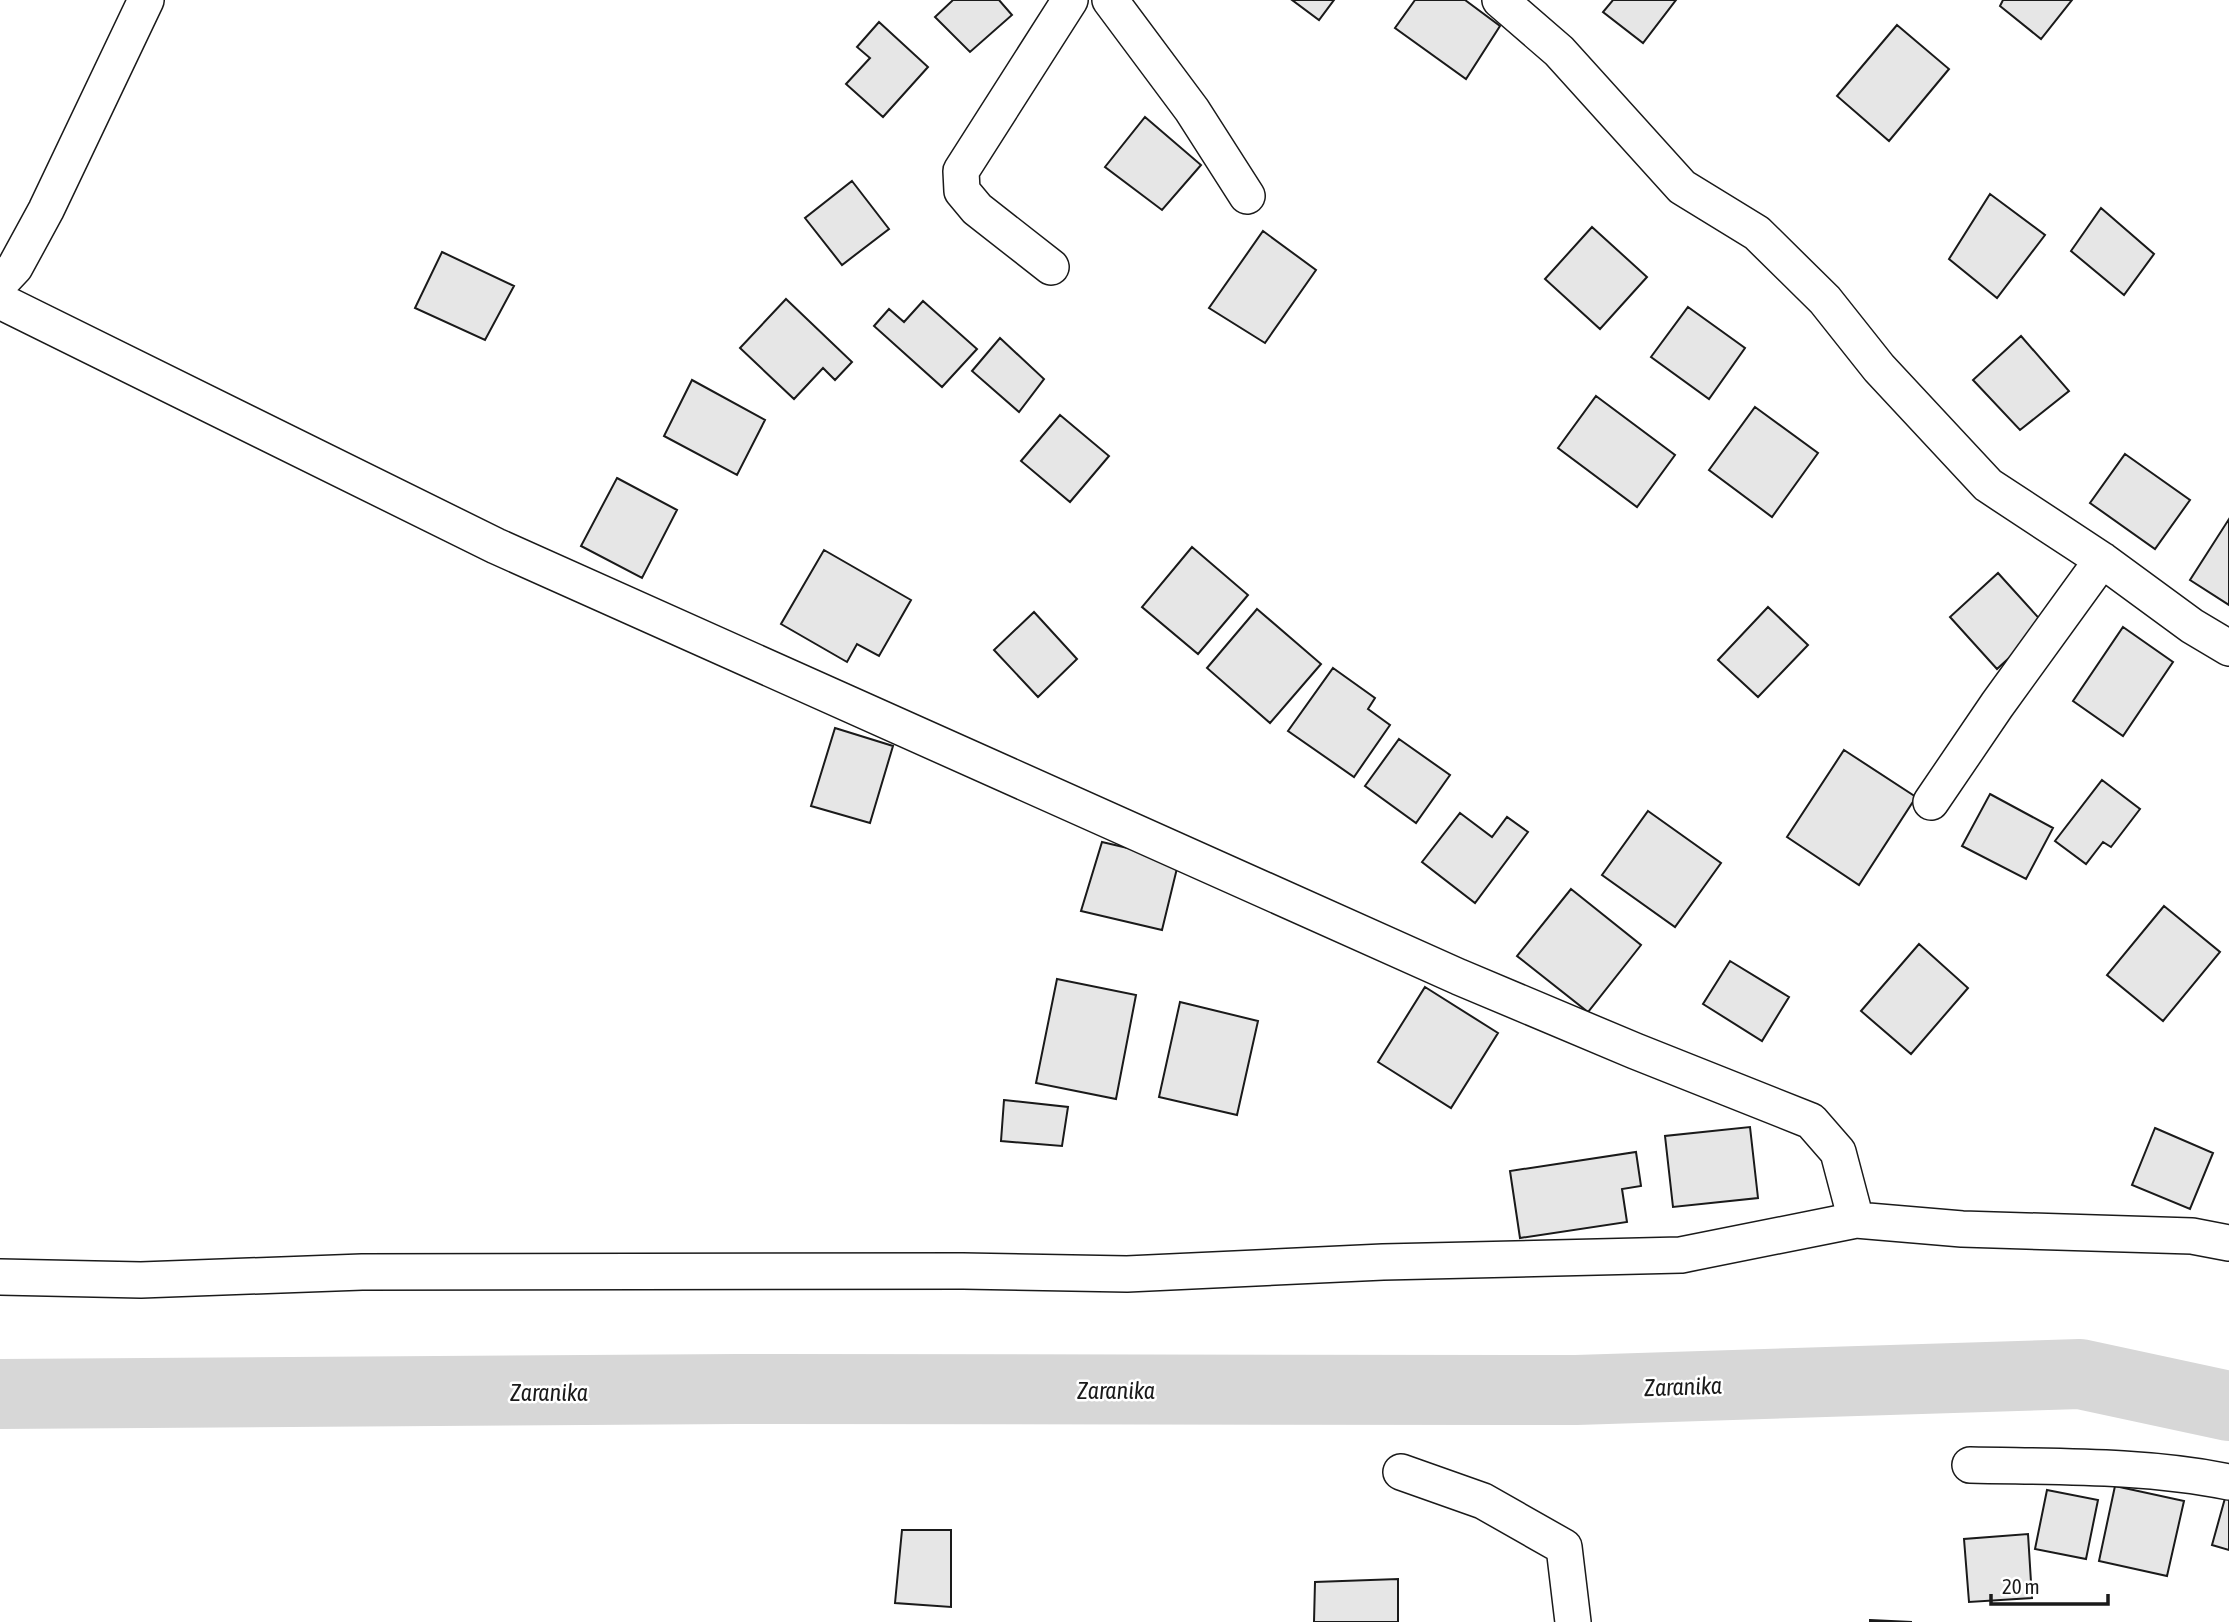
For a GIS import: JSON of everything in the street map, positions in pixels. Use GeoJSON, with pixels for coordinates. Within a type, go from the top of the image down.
{"type":"FeatureCollection","features":[{"type":"Feature","properties":{"kind":"street"},"geometry":{"type":"LineString","coordinates":[[0,283],[15,267],[46,210],[146,0]]}},
{"type":"Feature","properties":{"kind":"street"},"geometry":{"type":"LineString","coordinates":[[1051,267],[977,209],[962,191],[961,171],[1070,0]]}},
{"type":"Feature","properties":{"kind":"street"},"geometry":{"type":"LineString","coordinates":[[1110,0],[1192,110],[1247,196]]}},
{"type":"Feature","properties":{"kind":"street"},"geometry":{"type":"LineString","coordinates":[[1500,0],[1559,51],[1682,187],[1757,233],[1796,271],[1825,300],[1879,368],[1988,485],[2102,560],[2192,626],[2229,648]]}},
{"type":"Feature","properties":{"kind":"street"},"geometry":{"type":"LineString","coordinates":[[0,301],[496,546],[1459,977],[1811,1121],[1838,1152],[1856,1220]]}},
{"type":"Feature","properties":{"kind":"street"},"geometry":{"type":"LineString","coordinates":[[1931,802],[2102,560]]}},
{"type":"Feature","properties":{"kind":"street"},"geometry":{"type":"LineString","coordinates":[[0,1277],[141,1280],[362,1272],[962,1271],[1127,1274],[1383,1262],[1681,1255],[1856,1220],[1962,1229],[2192,1236],[2229,1244]]}},
{"type":"Feature","properties":{"kind":"street"},"geometry":{"type":"LineString","coordinates":[[1970,1465],[2076,1467],[2195,1476],[2229,1482]]}},
{"type":"Feature","properties":{"kind":"street"},"geometry":{"type":"LineString","coordinates":[[1401,1472],[1483,1502],[1564,1547],[1573,1622]]}},
{"type":"Feature","properties":{"kind":"building"},"geometry":{"type":"Polygon","coordinates":[[[953,0],[999,0],[1012,15],[970,52],[935,17],[953,0]]]}},
{"type":"Feature","properties":{"kind":"building"},"geometry":{"type":"Polygon","coordinates":[[[1292,0],[1334,0],[1319,20],[1292,0]]]}},
{"type":"Feature","properties":{"kind":"building"},"geometry":{"type":"Polygon","coordinates":[[[1415,0],[1465,0],[1500,26],[1466,79],[1395,28],[1415,0]]]}},
{"type":"Feature","properties":{"kind":"building"},"geometry":{"type":"Polygon","coordinates":[[[1613,0],[1676,0],[1643,43],[1603,12],[1613,0]]]}},
{"type":"Feature","properties":{"kind":"building"},"geometry":{"type":"Polygon","coordinates":[[[2003,0],[2072,0],[2041,39],[2000,6],[2003,0]]]}},
{"type":"Feature","properties":{"kind":"building"},"geometry":{"type":"Polygon","coordinates":[[[879,22],[928,67],[883,117],[846,84],[870,58],[857,47],[879,22]]]}},
{"type":"Feature","properties":{"kind":"building"},"geometry":{"type":"Polygon","coordinates":[[[1897,25],[1949,69],[1889,141],[1837,96],[1897,25]]]}},
{"type":"Feature","properties":{"kind":"building"},"geometry":{"type":"Polygon","coordinates":[[[1145,117],[1201,165],[1162,210],[1105,167],[1145,117]]]}},
{"type":"Feature","properties":{"kind":"building"},"geometry":{"type":"Polygon","coordinates":[[[852,181],[889,229],[842,265],[805,218],[852,181]]]}},
{"type":"Feature","properties":{"kind":"building"},"geometry":{"type":"Polygon","coordinates":[[[1990,194],[2045,235],[1997,298],[1949,259],[1990,194]]]}},
{"type":"Feature","properties":{"kind":"building"},"geometry":{"type":"Polygon","coordinates":[[[2101,208],[2154,254],[2124,295],[2071,251],[2101,208]]]}},
{"type":"Feature","properties":{"kind":"building"},"geometry":{"type":"Polygon","coordinates":[[[1592,227],[1647,277],[1600,329],[1545,279],[1592,227]]]}},
{"type":"Feature","properties":{"kind":"building"},"geometry":{"type":"Polygon","coordinates":[[[1263,231],[1316,270],[1265,343],[1209,308],[1263,231]]]}},
{"type":"Feature","properties":{"kind":"building"},"geometry":{"type":"Polygon","coordinates":[[[442,252],[514,286],[485,340],[415,308],[442,252]]]}},
{"type":"Feature","properties":{"kind":"building"},"geometry":{"type":"Polygon","coordinates":[[[786,299],[852,362],[835,380],[823,368],[794,399],[740,348],[786,299]]]}},
{"type":"Feature","properties":{"kind":"building"},"geometry":{"type":"Polygon","coordinates":[[[923,301],[977,349],[942,387],[874,326],[889,309],[904,322],[923,301]]]}},
{"type":"Feature","properties":{"kind":"building"},"geometry":{"type":"Polygon","coordinates":[[[1688,307],[1745,348],[1709,399],[1651,357],[1688,307]]]}},
{"type":"Feature","properties":{"kind":"building"},"geometry":{"type":"Polygon","coordinates":[[[2021,336],[2069,391],[2020,430],[1973,380],[2021,336]]]}},
{"type":"Feature","properties":{"kind":"building"},"geometry":{"type":"Polygon","coordinates":[[[1000,338],[1044,379],[1019,412],[972,371],[1000,338]]]}},
{"type":"Feature","properties":{"kind":"building"},"geometry":{"type":"Polygon","coordinates":[[[692,380],[765,420],[737,475],[664,436],[692,380]]]}},
{"type":"Feature","properties":{"kind":"building"},"geometry":{"type":"Polygon","coordinates":[[[1596,396],[1675,455],[1637,507],[1558,448],[1596,396]]]}},
{"type":"Feature","properties":{"kind":"building"},"geometry":{"type":"Polygon","coordinates":[[[1755,407],[1818,453],[1772,517],[1709,470],[1755,407]]]}},
{"type":"Feature","properties":{"kind":"building"},"geometry":{"type":"Polygon","coordinates":[[[1060,415],[1109,456],[1070,502],[1021,461],[1060,415]]]}},
{"type":"Feature","properties":{"kind":"building"},"geometry":{"type":"Polygon","coordinates":[[[2125,454],[2190,500],[2155,549],[2090,503],[2125,454]]]}},
{"type":"Feature","properties":{"kind":"building"},"geometry":{"type":"Polygon","coordinates":[[[617,478],[677,510],[642,578],[581,546],[617,478]]]}},
{"type":"Feature","properties":{"kind":"building"},"geometry":{"type":"Polygon","coordinates":[[[2229,519],[2229,605],[2190,580],[2229,519]]]}},
{"type":"Feature","properties":{"kind":"building"},"geometry":{"type":"Polygon","coordinates":[[[1192,547],[1248,595],[1198,654],[1142,607],[1192,547]]]}},
{"type":"Feature","properties":{"kind":"building"},"geometry":{"type":"Polygon","coordinates":[[[824,550],[911,600],[879,656],[857,644],[847,662],[781,624],[824,550]]]}},
{"type":"Feature","properties":{"kind":"building"},"geometry":{"type":"Polygon","coordinates":[[[1998,573],[2045,625],[1997,669],[1950,617],[1998,573]]]}},
{"type":"Feature","properties":{"kind":"building"},"geometry":{"type":"Polygon","coordinates":[[[1768,607],[1808,645],[1758,697],[1718,660],[1768,607]]]}},
{"type":"Feature","properties":{"kind":"building"},"geometry":{"type":"Polygon","coordinates":[[[1257,609],[1321,664],[1270,723],[1207,668],[1257,609]]]}},
{"type":"Feature","properties":{"kind":"building"},"geometry":{"type":"Polygon","coordinates":[[[1034,612],[1077,659],[1038,697],[994,650],[1034,612]]]}},
{"type":"Feature","properties":{"kind":"building"},"geometry":{"type":"Polygon","coordinates":[[[2123,627],[2173,662],[2123,736],[2073,701],[2123,627]]]}},
{"type":"Feature","properties":{"kind":"building"},"geometry":{"type":"Polygon","coordinates":[[[1333,668],[1375,698],[1368,709],[1390,725],[1354,777],[1288,731],[1333,668]]]}},
{"type":"Feature","properties":{"kind":"building"},"geometry":{"type":"Polygon","coordinates":[[[835,728],[893,746],[870,823],[811,806],[835,728]]]}},
{"type":"Feature","properties":{"kind":"building"},"geometry":{"type":"Polygon","coordinates":[[[1399,739],[1450,775],[1416,823],[1365,786],[1399,739]]]}},
{"type":"Feature","properties":{"kind":"building"},"geometry":{"type":"Polygon","coordinates":[[[1844,750],[1916,797],[1859,885],[1787,837],[1844,750]]]}},
{"type":"Feature","properties":{"kind":"building"},"geometry":{"type":"Polygon","coordinates":[[[2102,780],[2140,809],[2111,847],[2103,842],[2086,864],[2055,841],[2102,780]]]}},
{"type":"Feature","properties":{"kind":"building"},"geometry":{"type":"Polygon","coordinates":[[[1990,794],[2053,828],[2026,879],[1962,846],[1990,794]]]}},
{"type":"Feature","properties":{"kind":"building"},"geometry":{"type":"Polygon","coordinates":[[[1648,811],[1721,863],[1675,927],[1602,875],[1648,811]]]}},
{"type":"Feature","properties":{"kind":"building"},"geometry":{"type":"Polygon","coordinates":[[[1460,813],[1492,837],[1507,817],[1528,832],[1475,903],[1422,862],[1460,813]]]}},
{"type":"Feature","properties":{"kind":"building"},"geometry":{"type":"Polygon","coordinates":[[[1102,842],[1179,860],[1162,930],[1081,911],[1102,842]]]}},
{"type":"Feature","properties":{"kind":"building"},"geometry":{"type":"Polygon","coordinates":[[[1571,889],[1641,945],[1588,1012],[1517,956],[1571,889]]]}},
{"type":"Feature","properties":{"kind":"building"},"geometry":{"type":"Polygon","coordinates":[[[2164,906],[2220,952],[2163,1021],[2107,975],[2164,906]]]}},
{"type":"Feature","properties":{"kind":"building"},"geometry":{"type":"Polygon","coordinates":[[[1919,944],[1968,988],[1911,1054],[1861,1011],[1919,944]]]}},
{"type":"Feature","properties":{"kind":"building"},"geometry":{"type":"Polygon","coordinates":[[[1730,961],[1789,997],[1762,1041],[1703,1004],[1730,961]]]}},
{"type":"Feature","properties":{"kind":"building"},"geometry":{"type":"Polygon","coordinates":[[[1057,979],[1136,995],[1116,1099],[1036,1083],[1057,979]]]}},
{"type":"Feature","properties":{"kind":"building"},"geometry":{"type":"Polygon","coordinates":[[[1425,987],[1498,1033],[1451,1108],[1378,1062],[1425,987]]]}},
{"type":"Feature","properties":{"kind":"building"},"geometry":{"type":"Polygon","coordinates":[[[1180,1002],[1258,1021],[1237,1115],[1159,1097],[1180,1002]]]}},
{"type":"Feature","properties":{"kind":"building"},"geometry":{"type":"Polygon","coordinates":[[[1004,1100],[1068,1107],[1062,1146],[1001,1141],[1004,1100]]]}},
{"type":"Feature","properties":{"kind":"building"},"geometry":{"type":"Polygon","coordinates":[[[1750,1127],[1758,1198],[1673,1207],[1665,1136],[1750,1127]]]}},
{"type":"Feature","properties":{"kind":"building"},"geometry":{"type":"Polygon","coordinates":[[[2155,1128],[2213,1153],[2190,1209],[2132,1185],[2155,1128]]]}},
{"type":"Feature","properties":{"kind":"building"},"geometry":{"type":"Polygon","coordinates":[[[1636,1152],[1641,1186],[1622,1189],[1627,1222],[1520,1238],[1510,1171],[1636,1152]]]}},
{"type":"Feature","properties":{"kind":"building"},"geometry":{"type":"Polygon","coordinates":[[[2115,1486],[2184,1501],[2167,1576],[2099,1561],[2115,1486]]]}},
{"type":"Feature","properties":{"kind":"building"},"geometry":{"type":"Polygon","coordinates":[[[2047,1490],[2098,1500],[2086,1559],[2035,1549],[2047,1490]]]}},
{"type":"Feature","properties":{"kind":"building"},"geometry":{"type":"Polygon","coordinates":[[[2229,1491],[2229,1550],[2212,1545],[2229,1491]]]}},
{"type":"Feature","properties":{"kind":"building"},"geometry":{"type":"Polygon","coordinates":[[[902,1530],[951,1530],[951,1607],[895,1603],[902,1530]]]}},
{"type":"Feature","properties":{"kind":"building"},"geometry":{"type":"Polygon","coordinates":[[[2028,1534],[2032,1598],[1969,1602],[1964,1539],[2028,1534]]]}},
{"type":"Feature","properties":{"kind":"building"},"geometry":{"type":"Polygon","coordinates":[[[1398,1579],[1398,1622],[1314,1622],[1315,1582],[1398,1579]]]}},
{"type":"Feature","properties":{"kind":"building"},"geometry":{"type":"Polygon","coordinates":[[[1870,1620],[1912,1622],[1870,1622],[1870,1620]]]}},
{"type":"Feature","properties":{"kind":"waterway","name":"Zaranika"},"geometry":{"type":"LineString","coordinates":[[0,1394],[737,1389],[1576,1390],[2080,1374],[2229,1406]]}}]}
